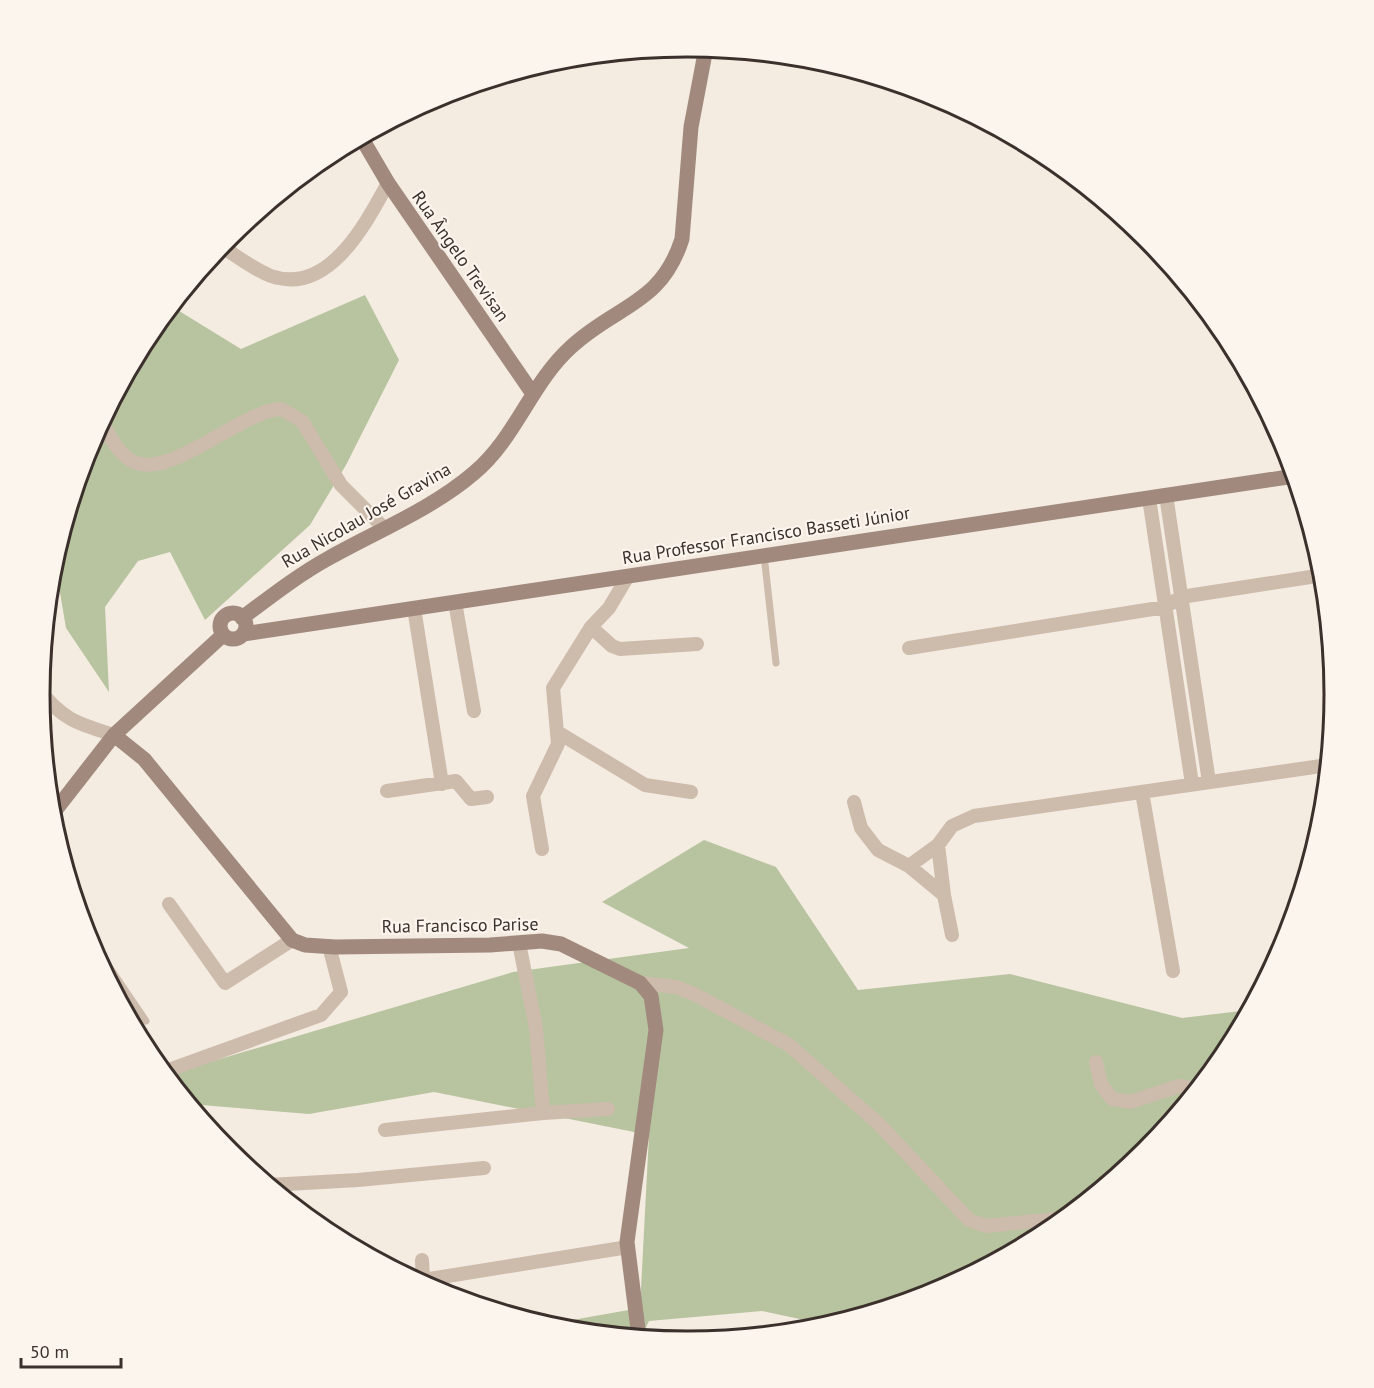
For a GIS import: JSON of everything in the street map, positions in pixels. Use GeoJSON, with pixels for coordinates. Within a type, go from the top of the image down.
{"type":"FeatureCollection","features":[{"type":"Feature","properties":{"kind":"main road","name":"Rua Nicolau José Gravina"},"geometry":{"type":"LineString","coordinates":[[242,618],[309,569],[442,495],[475,473],[501,446],[558,359],[572,346],[659,284],[677,256],[684,222],[691,127],[704,57]]}},
{"type":"Feature","properties":{"kind":"main road","name":"Rua Ângelo Trevisan"},"geometry":{"type":"LineString","coordinates":[[366,143],[388,183],[533,394]]}},
{"type":"Feature","properties":{"kind":"main road","name":"Rua Professor Francisco Basseti Júnior"},"geometry":{"type":"LineString","coordinates":[[243,634],[1286,477]]}},
{"type":"Feature","properties":{"kind":"main road"},"geometry":{"type":"LineString","coordinates":[[234,613],[242,618],[245,626],[243,634],[233,639],[223,635],[220,626],[223,618],[234,613]]}},
{"type":"Feature","properties":{"kind":"main road"},"geometry":{"type":"LineString","coordinates":[[59,800],[114,735],[223,635]]}},
{"type":"Feature","properties":{"kind":"main road"},"geometry":{"type":"LineString","coordinates":[[114,735],[144,759],[292,940]]}},
{"type":"Feature","properties":{"kind":"main road","name":"Rua Francisco Parise"},"geometry":{"type":"LineString","coordinates":[[292,940],[305,945],[329,946],[542,941],[561,944],[640,983]]}},
{"type":"Feature","properties":{"kind":"main road"},"geometry":{"type":"LineString","coordinates":[[638,1329],[628,1247],[656,1030],[651,996],[640,983]]}},
{"type":"Feature","properties":{"kind":"street"},"geometry":{"type":"LineString","coordinates":[[229,251],[272,276],[289,279],[312,273],[340,256],[355,237],[388,183]]}},
{"type":"Feature","properties":{"kind":"street"},"geometry":{"type":"LineString","coordinates":[[107,430],[120,451],[133,462],[147,466],[174,458],[260,413],[282,409],[302,421],[341,485],[384,528]]}},
{"type":"Feature","properties":{"kind":"street"},"geometry":{"type":"LineString","coordinates":[[1166,495],[1209,782]]}},
{"type":"Feature","properties":{"kind":"street"},"geometry":{"type":"LineString","coordinates":[[1149,498],[1191,784]]}},
{"type":"Feature","properties":{"kind":"street"},"geometry":{"type":"LineString","coordinates":[[543,849],[533,795],[555,753],[559,733],[553,688],[591,627],[609,608],[628,576]]}},
{"type":"Feature","properties":{"kind":"street"},"geometry":{"type":"LineString","coordinates":[[909,648],[1165,607],[1181,597],[1313,577]]}},
{"type":"Feature","properties":{"kind":"street"},"geometry":{"type":"LineString","coordinates":[[455,602],[474,711]]}},
{"type":"Feature","properties":{"kind":"street"},"geometry":{"type":"LineString","coordinates":[[414,608],[442,784]]}},
{"type":"Feature","properties":{"kind":"street"},"geometry":{"type":"LineString","coordinates":[[591,627],[612,646],[620,649],[697,644]]}},
{"type":"Feature","properties":{"kind":"street"},"geometry":{"type":"LineString","coordinates":[[50,702],[62,715],[78,724],[114,735]]}},
{"type":"Feature","properties":{"kind":"street"},"geometry":{"type":"LineString","coordinates":[[559,733],[645,784],[691,792]]}},
{"type":"Feature","properties":{"kind":"street"},"geometry":{"type":"LineString","coordinates":[[909,866],[938,845],[952,826],[974,816],[1320,766]]}},
{"type":"Feature","properties":{"kind":"street"},"geometry":{"type":"LineString","coordinates":[[387,791],[456,782],[471,799],[487,797]]}},
{"type":"Feature","properties":{"kind":"street"},"geometry":{"type":"LineString","coordinates":[[1142,792],[1173,971]]}},
{"type":"Feature","properties":{"kind":"street"},"geometry":{"type":"LineString","coordinates":[[854,802],[861,828],[869,841],[886,856],[909,866],[944,895]]}},
{"type":"Feature","properties":{"kind":"street"},"geometry":{"type":"LineString","coordinates":[[938,845],[952,935]]}},
{"type":"Feature","properties":{"kind":"street"},"geometry":{"type":"LineString","coordinates":[[170,904],[225,983],[292,940]]}},
{"type":"Feature","properties":{"kind":"street"},"geometry":{"type":"LineString","coordinates":[[519,943],[536,1028],[543,1113]]}},
{"type":"Feature","properties":{"kind":"street"},"geometry":{"type":"LineString","coordinates":[[172,1069],[321,1016],[341,992],[329,946]]}},
{"type":"Feature","properties":{"kind":"street"},"geometry":{"type":"LineString","coordinates":[[640,983],[676,987],[694,994],[789,1045],[880,1125],[969,1220],[986,1226],[1047,1220]]}},
{"type":"Feature","properties":{"kind":"street"},"geometry":{"type":"LineString","coordinates":[[1096,1062],[1101,1084],[1112,1099],[1130,1102],[1179,1086],[1188,1088]]}},
{"type":"Feature","properties":{"kind":"street"},"geometry":{"type":"LineString","coordinates":[[385,1130],[543,1113],[608,1109]]}},
{"type":"Feature","properties":{"kind":"street"},"geometry":{"type":"LineString","coordinates":[[280,1184],[358,1180],[484,1168]]}},
{"type":"Feature","properties":{"kind":"street"},"geometry":{"type":"LineString","coordinates":[[433,1278],[628,1247]]}},
{"type":"Feature","properties":{"kind":"street"},"geometry":{"type":"LineString","coordinates":[[422,1260],[423,1274]]}},
{"type":"Feature","properties":{"kind":"lane"},"geometry":{"type":"LineString","coordinates":[[764,555],[776,663]]}},
{"type":"Feature","properties":{"kind":"lane"},"geometry":{"type":"LineString","coordinates":[[114,974],[146,1021]]}},
{"type":"Feature","properties":{"kind":"green space"},"geometry":{"type":"Polygon","coordinates":[[[365,295],[399,360],[346,465],[310,525],[205,620],[170,552],[138,561],[105,607],[109,692],[66,628],[59,587],[71,529],[98,450],[135,375],[178,310],[241,349],[365,295]]]}},
{"type":"Feature","properties":{"kind":"green space"},"geometry":{"type":"Polygon","coordinates":[[[704,840],[776,867],[858,990],[1010,974],[1182,1018],[1240,1011],[1193,1082],[1138,1145],[1075,1200],[1006,1246],[969,1266],[892,1298],[811,1319],[805,1320],[762,1311],[649,1321],[645,1330],[571,1320],[640,1308],[649,1135],[434,1092],[309,1114],[200,1105],[174,1073],[513,972],[689,948],[602,902],[704,840]]]}}]}
